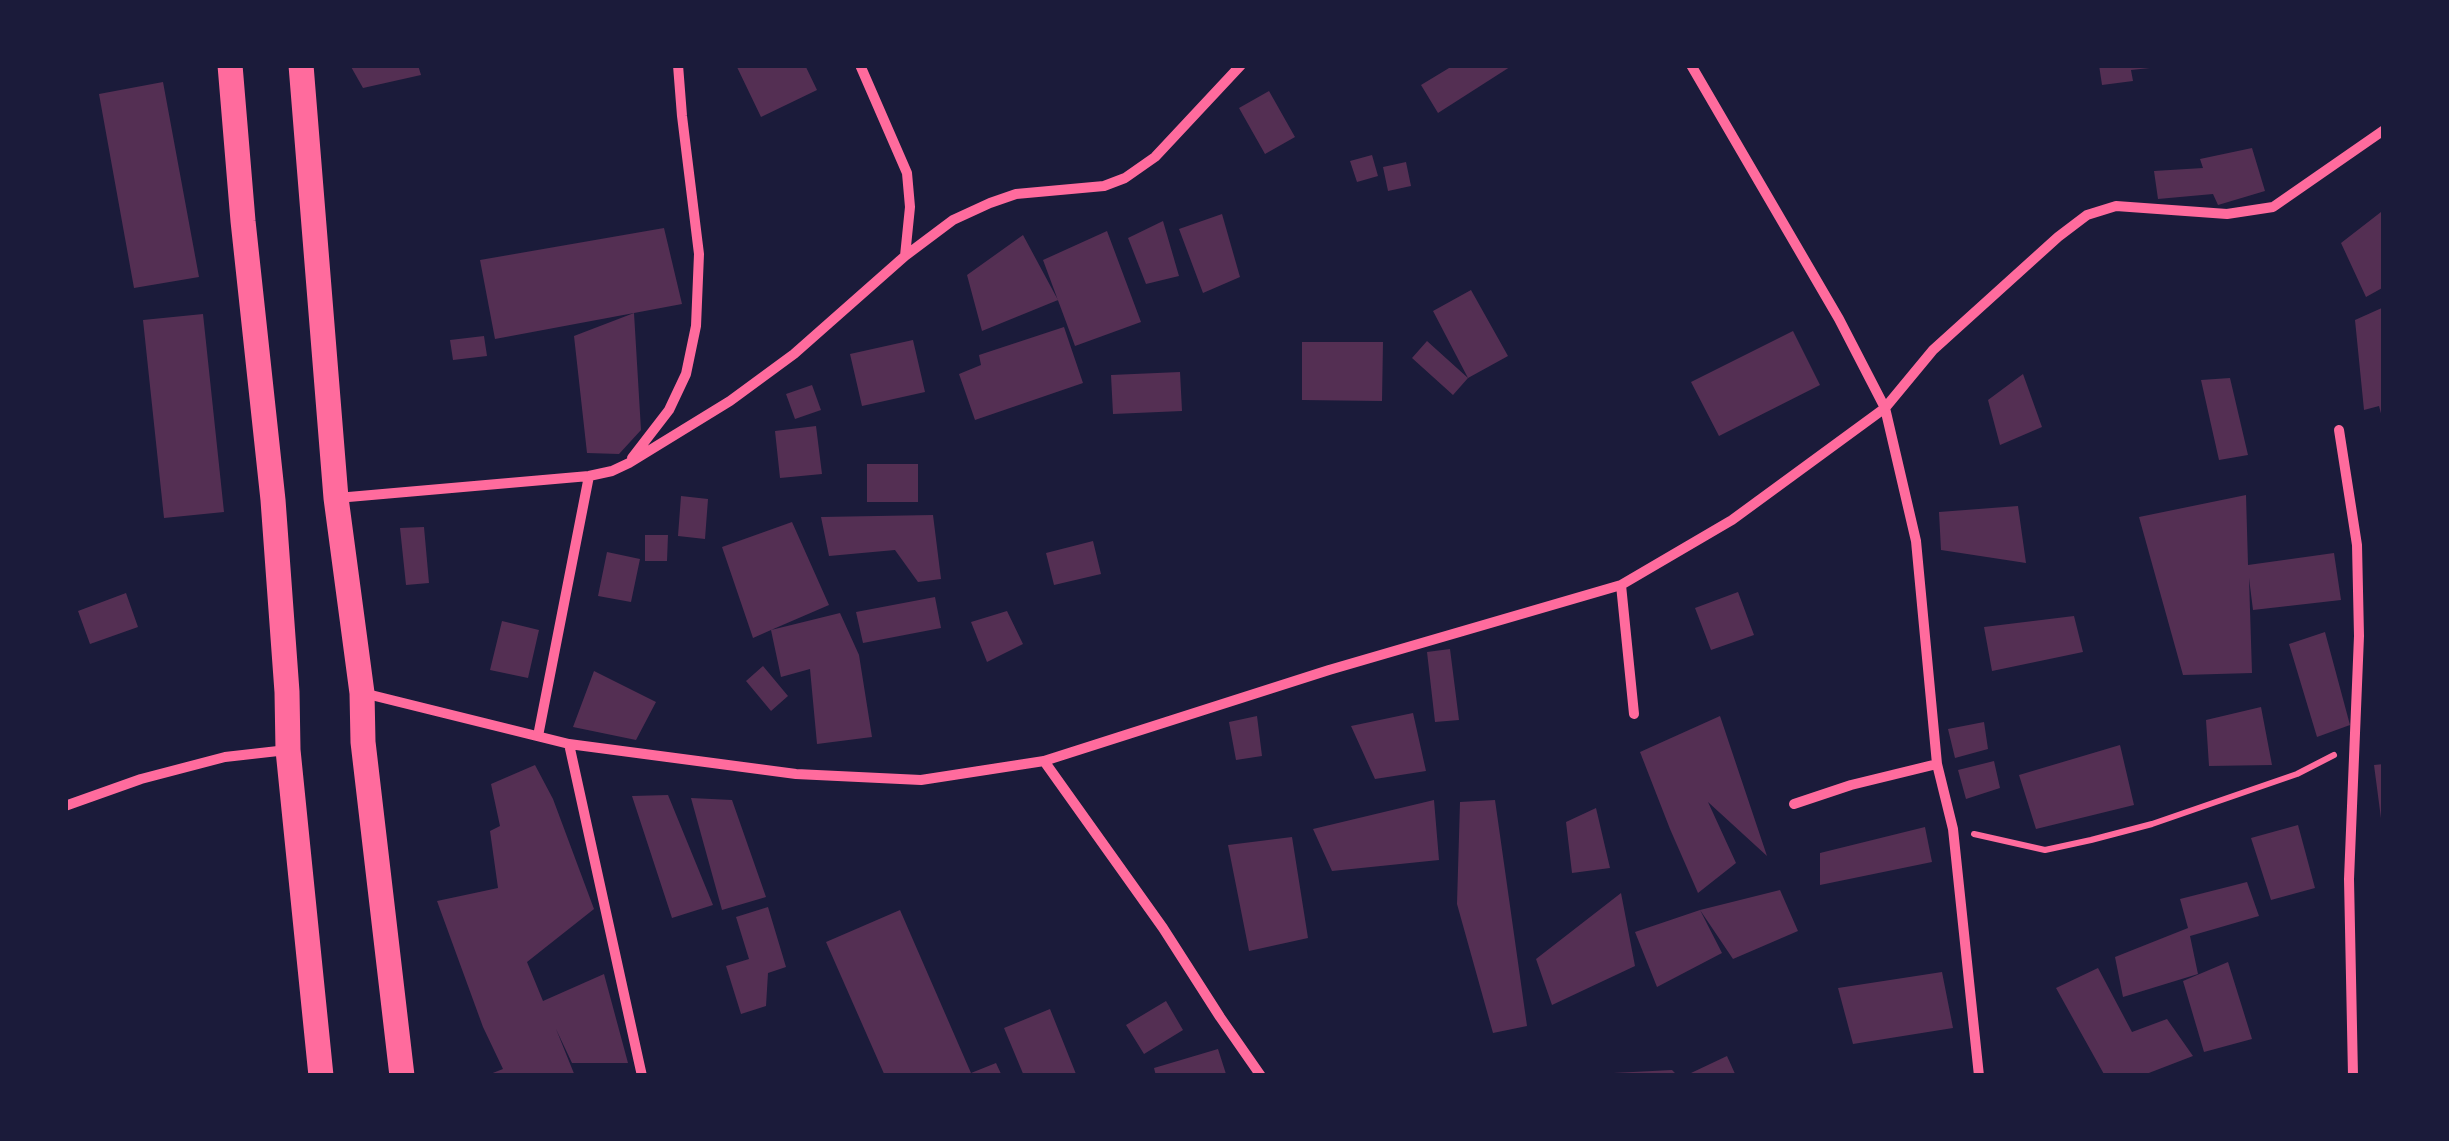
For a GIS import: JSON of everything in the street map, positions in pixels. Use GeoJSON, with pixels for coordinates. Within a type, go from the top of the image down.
{"type":"FeatureCollection","features":[{"type":"Feature","properties":{"kind":"main road"},"geometry":{"type":"LineString","coordinates":[[230,65],[273,500],[288,750],[321,1076]]}},
{"type":"Feature","properties":{"kind":"main road"},"geometry":{"type":"LineString","coordinates":[[301,65],[336,498],[362,693],[363,742],[402,1076]]}},
{"type":"Feature","properties":{"kind":"street"},"geometry":{"type":"LineString","coordinates":[[628,463],[669,410],[686,374],[696,326],[699,254],[678,65]]}},
{"type":"Feature","properties":{"kind":"street"},"geometry":{"type":"LineString","coordinates":[[860,65],[907,173],[910,207],[905,256]]}},
{"type":"Feature","properties":{"kind":"street"},"geometry":{"type":"LineString","coordinates":[[336,498],[612,471],[730,401],[794,354],[905,256],[953,220],[1016,194],[1104,186],[1126,178],[1156,157],[1241,65]]}},
{"type":"Feature","properties":{"kind":"street"},"geometry":{"type":"LineString","coordinates":[[1691,65],[1839,319],[1885,408],[1916,541],[1937,764],[1954,830],[1979,1076]]}},
{"type":"Feature","properties":{"kind":"street"},"geometry":{"type":"LineString","coordinates":[[362,693],[569,744],[796,774],[920,780],[1044,761],[1292,682],[1621,585],[1732,520],[1885,408],[1933,350],[2086,215],[2116,206],[2227,214],[2273,206],[2384,130]]}},
{"type":"Feature","properties":{"kind":"street"},"geometry":{"type":"LineString","coordinates":[[2339,430],[2357,545],[2359,636],[2350,879],[2352,1076]]}},
{"type":"Feature","properties":{"kind":"street"},"geometry":{"type":"LineString","coordinates":[[538,736],[590,476]]}},
{"type":"Feature","properties":{"kind":"street"},"geometry":{"type":"LineString","coordinates":[[1621,585],[1634,714]]}},
{"type":"Feature","properties":{"kind":"street"},"geometry":{"type":"LineString","coordinates":[[569,744],[642,1076]]}},
{"type":"Feature","properties":{"kind":"street"},"geometry":{"type":"LineString","coordinates":[[65,806],[141,779],[225,757],[288,750]]}},
{"type":"Feature","properties":{"kind":"street"},"geometry":{"type":"LineString","coordinates":[[1044,761],[1163,928],[1261,1076]]}},
{"type":"Feature","properties":{"kind":"street"},"geometry":{"type":"LineString","coordinates":[[1794,804],[1937,764]]}},
{"type":"Feature","properties":{"kind":"path"},"geometry":{"type":"LineString","coordinates":[[1954,830],[2045,850],[2152,824],[2297,774],[2356,743]]}},
{"type":"Feature","properties":{"kind":"building"},"geometry":{"type":"Polygon","coordinates":[[[350,65],[418,65],[421,75],[363,88],[350,65]]]}},
{"type":"Feature","properties":{"kind":"building"},"geometry":{"type":"Polygon","coordinates":[[[736,65],[805,65],[817,90],[761,117],[736,65]]]}},
{"type":"Feature","properties":{"kind":"building"},"geometry":{"type":"Polygon","coordinates":[[[1454,65],[1513,65],[1438,113],[1421,85],[1454,65]]]}},
{"type":"Feature","properties":{"kind":"building"},"geometry":{"type":"Polygon","coordinates":[[[2099,65],[2150,68],[2131,70],[2133,81],[2102,85],[2099,65]]]}},
{"type":"Feature","properties":{"kind":"building"},"geometry":{"type":"Polygon","coordinates":[[[163,82],[199,277],[134,288],[99,94],[163,82]]]}},
{"type":"Feature","properties":{"kind":"building"},"geometry":{"type":"Polygon","coordinates":[[[1269,91],[1295,137],[1265,154],[1239,108],[1269,91]]]}},
{"type":"Feature","properties":{"kind":"building"},"geometry":{"type":"Polygon","coordinates":[[[2252,148],[2265,191],[2218,205],[2213,194],[2158,199],[2154,171],[2203,168],[2200,159],[2252,148]]]}},
{"type":"Feature","properties":{"kind":"building"},"geometry":{"type":"Polygon","coordinates":[[[1372,155],[1378,176],[1357,182],[1350,161],[1372,155]]]}},
{"type":"Feature","properties":{"kind":"building"},"geometry":{"type":"Polygon","coordinates":[[[1406,162],[1411,186],[1388,191],[1383,167],[1406,162]]]}},
{"type":"Feature","properties":{"kind":"building"},"geometry":{"type":"Polygon","coordinates":[[[2381,212],[2384,287],[2366,297],[2341,243],[2381,212]]]}},
{"type":"Feature","properties":{"kind":"building"},"geometry":{"type":"Polygon","coordinates":[[[1222,214],[1240,277],[1203,293],[1179,229],[1222,214]]]}},
{"type":"Feature","properties":{"kind":"building"},"geometry":{"type":"Polygon","coordinates":[[[1163,221],[1179,276],[1146,284],[1128,238],[1163,221]]]}},
{"type":"Feature","properties":{"kind":"building"},"geometry":{"type":"Polygon","coordinates":[[[664,228],[682,304],[495,339],[480,260],[664,228]]]}},
{"type":"Feature","properties":{"kind":"building"},"geometry":{"type":"Polygon","coordinates":[[[1107,231],[1141,322],[1075,346],[1043,260],[1107,231]]]}},
{"type":"Feature","properties":{"kind":"building"},"geometry":{"type":"Polygon","coordinates":[[[1023,235],[1058,300],[982,331],[967,275],[1023,235]]]}},
{"type":"Feature","properties":{"kind":"building"},"geometry":{"type":"Polygon","coordinates":[[[1471,290],[1508,356],[1468,378],[1433,311],[1471,290]]]}},
{"type":"Feature","properties":{"kind":"building"},"geometry":{"type":"Polygon","coordinates":[[[2384,307],[2383,421],[2379,406],[2364,410],[2355,320],[2384,307]]]}},
{"type":"Feature","properties":{"kind":"building"},"geometry":{"type":"Polygon","coordinates":[[[634,313],[641,430],[619,454],[587,453],[574,336],[634,313]]]}},
{"type":"Feature","properties":{"kind":"building"},"geometry":{"type":"Polygon","coordinates":[[[203,314],[224,512],[164,518],[143,320],[203,314]]]}},
{"type":"Feature","properties":{"kind":"building"},"geometry":{"type":"Polygon","coordinates":[[[1064,327],[1083,383],[975,420],[959,374],[981,365],[979,355],[1064,327]]]}},
{"type":"Feature","properties":{"kind":"building"},"geometry":{"type":"Polygon","coordinates":[[[1793,331],[1820,385],[1719,436],[1691,382],[1793,331]]]}},
{"type":"Feature","properties":{"kind":"building"},"geometry":{"type":"Polygon","coordinates":[[[484,336],[487,356],[453,360],[450,340],[484,336]]]}},
{"type":"Feature","properties":{"kind":"building"},"geometry":{"type":"Polygon","coordinates":[[[913,340],[925,392],[862,406],[850,354],[913,340]]]}},
{"type":"Feature","properties":{"kind":"building"},"geometry":{"type":"Polygon","coordinates":[[[1427,341],[1468,378],[1453,395],[1412,358],[1427,341]]]}},
{"type":"Feature","properties":{"kind":"building"},"geometry":{"type":"Polygon","coordinates":[[[1302,342],[1383,342],[1382,401],[1302,400],[1302,342]]]}},
{"type":"Feature","properties":{"kind":"building"},"geometry":{"type":"Polygon","coordinates":[[[1180,372],[1182,411],[1113,414],[1111,375],[1180,372]]]}},
{"type":"Feature","properties":{"kind":"building"},"geometry":{"type":"Polygon","coordinates":[[[2023,374],[2042,427],[2000,445],[1988,400],[2023,374]]]}},
{"type":"Feature","properties":{"kind":"building"},"geometry":{"type":"Polygon","coordinates":[[[2230,378],[2248,455],[2219,460],[2201,380],[2230,378]]]}},
{"type":"Feature","properties":{"kind":"building"},"geometry":{"type":"Polygon","coordinates":[[[812,385],[821,410],[795,419],[786,394],[812,385]]]}},
{"type":"Feature","properties":{"kind":"building"},"geometry":{"type":"Polygon","coordinates":[[[816,426],[822,474],[780,478],[775,431],[816,426]]]}},
{"type":"Feature","properties":{"kind":"building"},"geometry":{"type":"Polygon","coordinates":[[[867,464],[918,464],[918,502],[867,502],[867,464]]]}},
{"type":"Feature","properties":{"kind":"building"},"geometry":{"type":"Polygon","coordinates":[[[2246,495],[2248,565],[2334,553],[2341,600],[2253,610],[2249,578],[2252,673],[2183,675],[2139,517],[2246,495]]]}},
{"type":"Feature","properties":{"kind":"building"},"geometry":{"type":"Polygon","coordinates":[[[681,496],[708,499],[705,539],[678,536],[681,496]]]}},
{"type":"Feature","properties":{"kind":"building"},"geometry":{"type":"Polygon","coordinates":[[[2018,506],[2026,563],[1941,550],[1939,512],[2018,506]]]}},
{"type":"Feature","properties":{"kind":"building"},"geometry":{"type":"Polygon","coordinates":[[[933,515],[941,579],[918,582],[895,550],[829,556],[821,517],[933,515]]]}},
{"type":"Feature","properties":{"kind":"building"},"geometry":{"type":"Polygon","coordinates":[[[792,522],[829,605],[753,638],[722,547],[792,522]]]}},
{"type":"Feature","properties":{"kind":"building"},"geometry":{"type":"Polygon","coordinates":[[[424,527],[429,583],[406,585],[400,528],[424,527]]]}},
{"type":"Feature","properties":{"kind":"building"},"geometry":{"type":"Polygon","coordinates":[[[645,535],[668,535],[667,561],[645,561],[645,535]]]}},
{"type":"Feature","properties":{"kind":"building"},"geometry":{"type":"Polygon","coordinates":[[[1093,541],[1101,574],[1054,585],[1046,553],[1093,541]]]}},
{"type":"Feature","properties":{"kind":"building"},"geometry":{"type":"Polygon","coordinates":[[[607,552],[640,559],[631,602],[598,596],[607,552]]]}},
{"type":"Feature","properties":{"kind":"building"},"geometry":{"type":"Polygon","coordinates":[[[1738,592],[1754,635],[1711,650],[1695,608],[1738,592]]]}},
{"type":"Feature","properties":{"kind":"building"},"geometry":{"type":"Polygon","coordinates":[[[126,593],[138,627],[90,644],[78,611],[126,593]]]}},
{"type":"Feature","properties":{"kind":"building"},"geometry":{"type":"Polygon","coordinates":[[[935,597],[941,628],[863,643],[856,612],[935,597]]]}},
{"type":"Feature","properties":{"kind":"building"},"geometry":{"type":"Polygon","coordinates":[[[1007,611],[1023,644],[987,662],[971,622],[1007,611]]]}},
{"type":"Feature","properties":{"kind":"building"},"geometry":{"type":"Polygon","coordinates":[[[840,613],[859,655],[872,737],[817,744],[810,669],[781,677],[771,630],[840,613]]]}},
{"type":"Feature","properties":{"kind":"building"},"geometry":{"type":"Polygon","coordinates":[[[2074,616],[2083,652],[1992,671],[1984,627],[2074,616]]]}},
{"type":"Feature","properties":{"kind":"building"},"geometry":{"type":"Polygon","coordinates":[[[502,621],[539,630],[528,678],[490,670],[502,621]]]}},
{"type":"Feature","properties":{"kind":"building"},"geometry":{"type":"Polygon","coordinates":[[[2325,632],[2350,725],[2317,737],[2289,644],[2325,632]]]}},
{"type":"Feature","properties":{"kind":"building"},"geometry":{"type":"Polygon","coordinates":[[[1450,649],[1459,720],[1435,722],[1427,652],[1450,649]]]}},
{"type":"Feature","properties":{"kind":"building"},"geometry":{"type":"Polygon","coordinates":[[[763,666],[788,696],[771,711],[746,681],[763,666]]]}},
{"type":"Feature","properties":{"kind":"building"},"geometry":{"type":"Polygon","coordinates":[[[594,671],[656,702],[636,740],[573,727],[594,671]]]}},
{"type":"Feature","properties":{"kind":"building"},"geometry":{"type":"Polygon","coordinates":[[[2261,707],[2272,765],[2209,766],[2206,720],[2261,707]]]}},
{"type":"Feature","properties":{"kind":"building"},"geometry":{"type":"Polygon","coordinates":[[[1413,713],[1426,771],[1375,779],[1351,726],[1413,713]]]}},
{"type":"Feature","properties":{"kind":"building"},"geometry":{"type":"Polygon","coordinates":[[[1257,716],[1262,756],[1236,760],[1229,722],[1257,716]]]}},
{"type":"Feature","properties":{"kind":"building"},"geometry":{"type":"Polygon","coordinates":[[[1720,716],[1767,856],[1708,802],[1736,863],[1698,893],[1640,752],[1720,716]]]}},
{"type":"Feature","properties":{"kind":"building"},"geometry":{"type":"Polygon","coordinates":[[[1984,722],[1988,749],[1955,758],[1948,729],[1984,722]]]}},
{"type":"Feature","properties":{"kind":"building"},"geometry":{"type":"Polygon","coordinates":[[[2120,745],[2134,805],[2036,829],[2019,775],[2120,745]]]}},
{"type":"Feature","properties":{"kind":"building"},"geometry":{"type":"Polygon","coordinates":[[[1994,761],[2000,788],[1966,799],[1958,770],[1994,761]]]}},
{"type":"Feature","properties":{"kind":"building"},"geometry":{"type":"Polygon","coordinates":[[[2384,764],[2384,826],[2382,826],[2374,765],[2384,764]]]}},
{"type":"Feature","properties":{"kind":"building"},"geometry":{"type":"Polygon","coordinates":[[[535,765],[553,799],[594,909],[527,962],[543,1001],[604,974],[628,1063],[572,1063],[556,1029],[575,1076],[485,1076],[503,1069],[483,1027],[437,901],[498,888],[490,831],[500,826],[491,784],[535,765]]]}},
{"type":"Feature","properties":{"kind":"building"},"geometry":{"type":"Polygon","coordinates":[[[668,795],[713,905],[672,918],[632,796],[668,795]]]}},
{"type":"Feature","properties":{"kind":"building"},"geometry":{"type":"Polygon","coordinates":[[[691,798],[732,800],[766,897],[722,910],[691,798]]]}},
{"type":"Feature","properties":{"kind":"building"},"geometry":{"type":"Polygon","coordinates":[[[1434,800],[1439,860],[1332,871],[1313,829],[1434,800]]]}},
{"type":"Feature","properties":{"kind":"building"},"geometry":{"type":"Polygon","coordinates":[[[1495,800],[1527,1026],[1493,1033],[1457,904],[1460,802],[1495,800]]]}},
{"type":"Feature","properties":{"kind":"building"},"geometry":{"type":"Polygon","coordinates":[[[1596,808],[1610,868],[1572,873],[1566,822],[1596,808]]]}},
{"type":"Feature","properties":{"kind":"building"},"geometry":{"type":"Polygon","coordinates":[[[2298,825],[2315,888],[2271,900],[2251,838],[2298,825]]]}},
{"type":"Feature","properties":{"kind":"building"},"geometry":{"type":"Polygon","coordinates":[[[1925,827],[1932,862],[1820,885],[1820,853],[1925,827]]]}},
{"type":"Feature","properties":{"kind":"building"},"geometry":{"type":"Polygon","coordinates":[[[1292,837],[1308,938],[1249,951],[1228,845],[1292,837]]]}},
{"type":"Feature","properties":{"kind":"building"},"geometry":{"type":"Polygon","coordinates":[[[2247,882],[2259,916],[2190,936],[2198,974],[2123,997],[2115,957],[2188,928],[2180,899],[2247,882]]]}},
{"type":"Feature","properties":{"kind":"building"},"geometry":{"type":"Polygon","coordinates":[[[1780,890],[1798,931],[1733,959],[1700,910],[1780,890]]]}},
{"type":"Feature","properties":{"kind":"building"},"geometry":{"type":"Polygon","coordinates":[[[1621,893],[1635,966],[1552,1005],[1536,959],[1621,893]]]}},
{"type":"Feature","properties":{"kind":"building"},"geometry":{"type":"Polygon","coordinates":[[[768,907],[786,967],[768,973],[766,1006],[741,1014],[726,966],[749,959],[736,917],[768,907]]]}},
{"type":"Feature","properties":{"kind":"building"},"geometry":{"type":"Polygon","coordinates":[[[900,910],[971,1073],[996,1063],[1002,1076],[885,1076],[826,942],[900,910]]]}},
{"type":"Feature","properties":{"kind":"building"},"geometry":{"type":"Polygon","coordinates":[[[1700,910],[1722,953],[1657,987],[1635,932],[1700,910]]]}},
{"type":"Feature","properties":{"kind":"building"},"geometry":{"type":"Polygon","coordinates":[[[2228,962],[2252,1039],[2204,1052],[2183,981],[2228,962]]]}},
{"type":"Feature","properties":{"kind":"building"},"geometry":{"type":"Polygon","coordinates":[[[2098,968],[2132,1032],[2167,1019],[2193,1056],[2141,1076],[2105,1076],[2056,988],[2098,968]]]}},
{"type":"Feature","properties":{"kind":"building"},"geometry":{"type":"Polygon","coordinates":[[[1942,972],[1953,1028],[1853,1044],[1838,988],[1942,972]]]}},
{"type":"Feature","properties":{"kind":"building"},"geometry":{"type":"Polygon","coordinates":[[[1166,1001],[1183,1030],[1144,1054],[1126,1025],[1166,1001]]]}},
{"type":"Feature","properties":{"kind":"building"},"geometry":{"type":"Polygon","coordinates":[[[1050,1009],[1076,1074],[1024,1076],[1004,1028],[1050,1009]]]}},
{"type":"Feature","properties":{"kind":"building"},"geometry":{"type":"Polygon","coordinates":[[[1218,1049],[1226,1074],[1156,1076],[1154,1068],[1218,1049]]]}},
{"type":"Feature","properties":{"kind":"building"},"geometry":{"type":"Polygon","coordinates":[[[1727,1056],[1736,1076],[1692,1076],[1691,1073],[1727,1056]]]}},
{"type":"Feature","properties":{"kind":"building"},"geometry":{"type":"Polygon","coordinates":[[[1672,1070],[1678,1076],[1613,1076],[1613,1073],[1672,1070]]]}}]}
